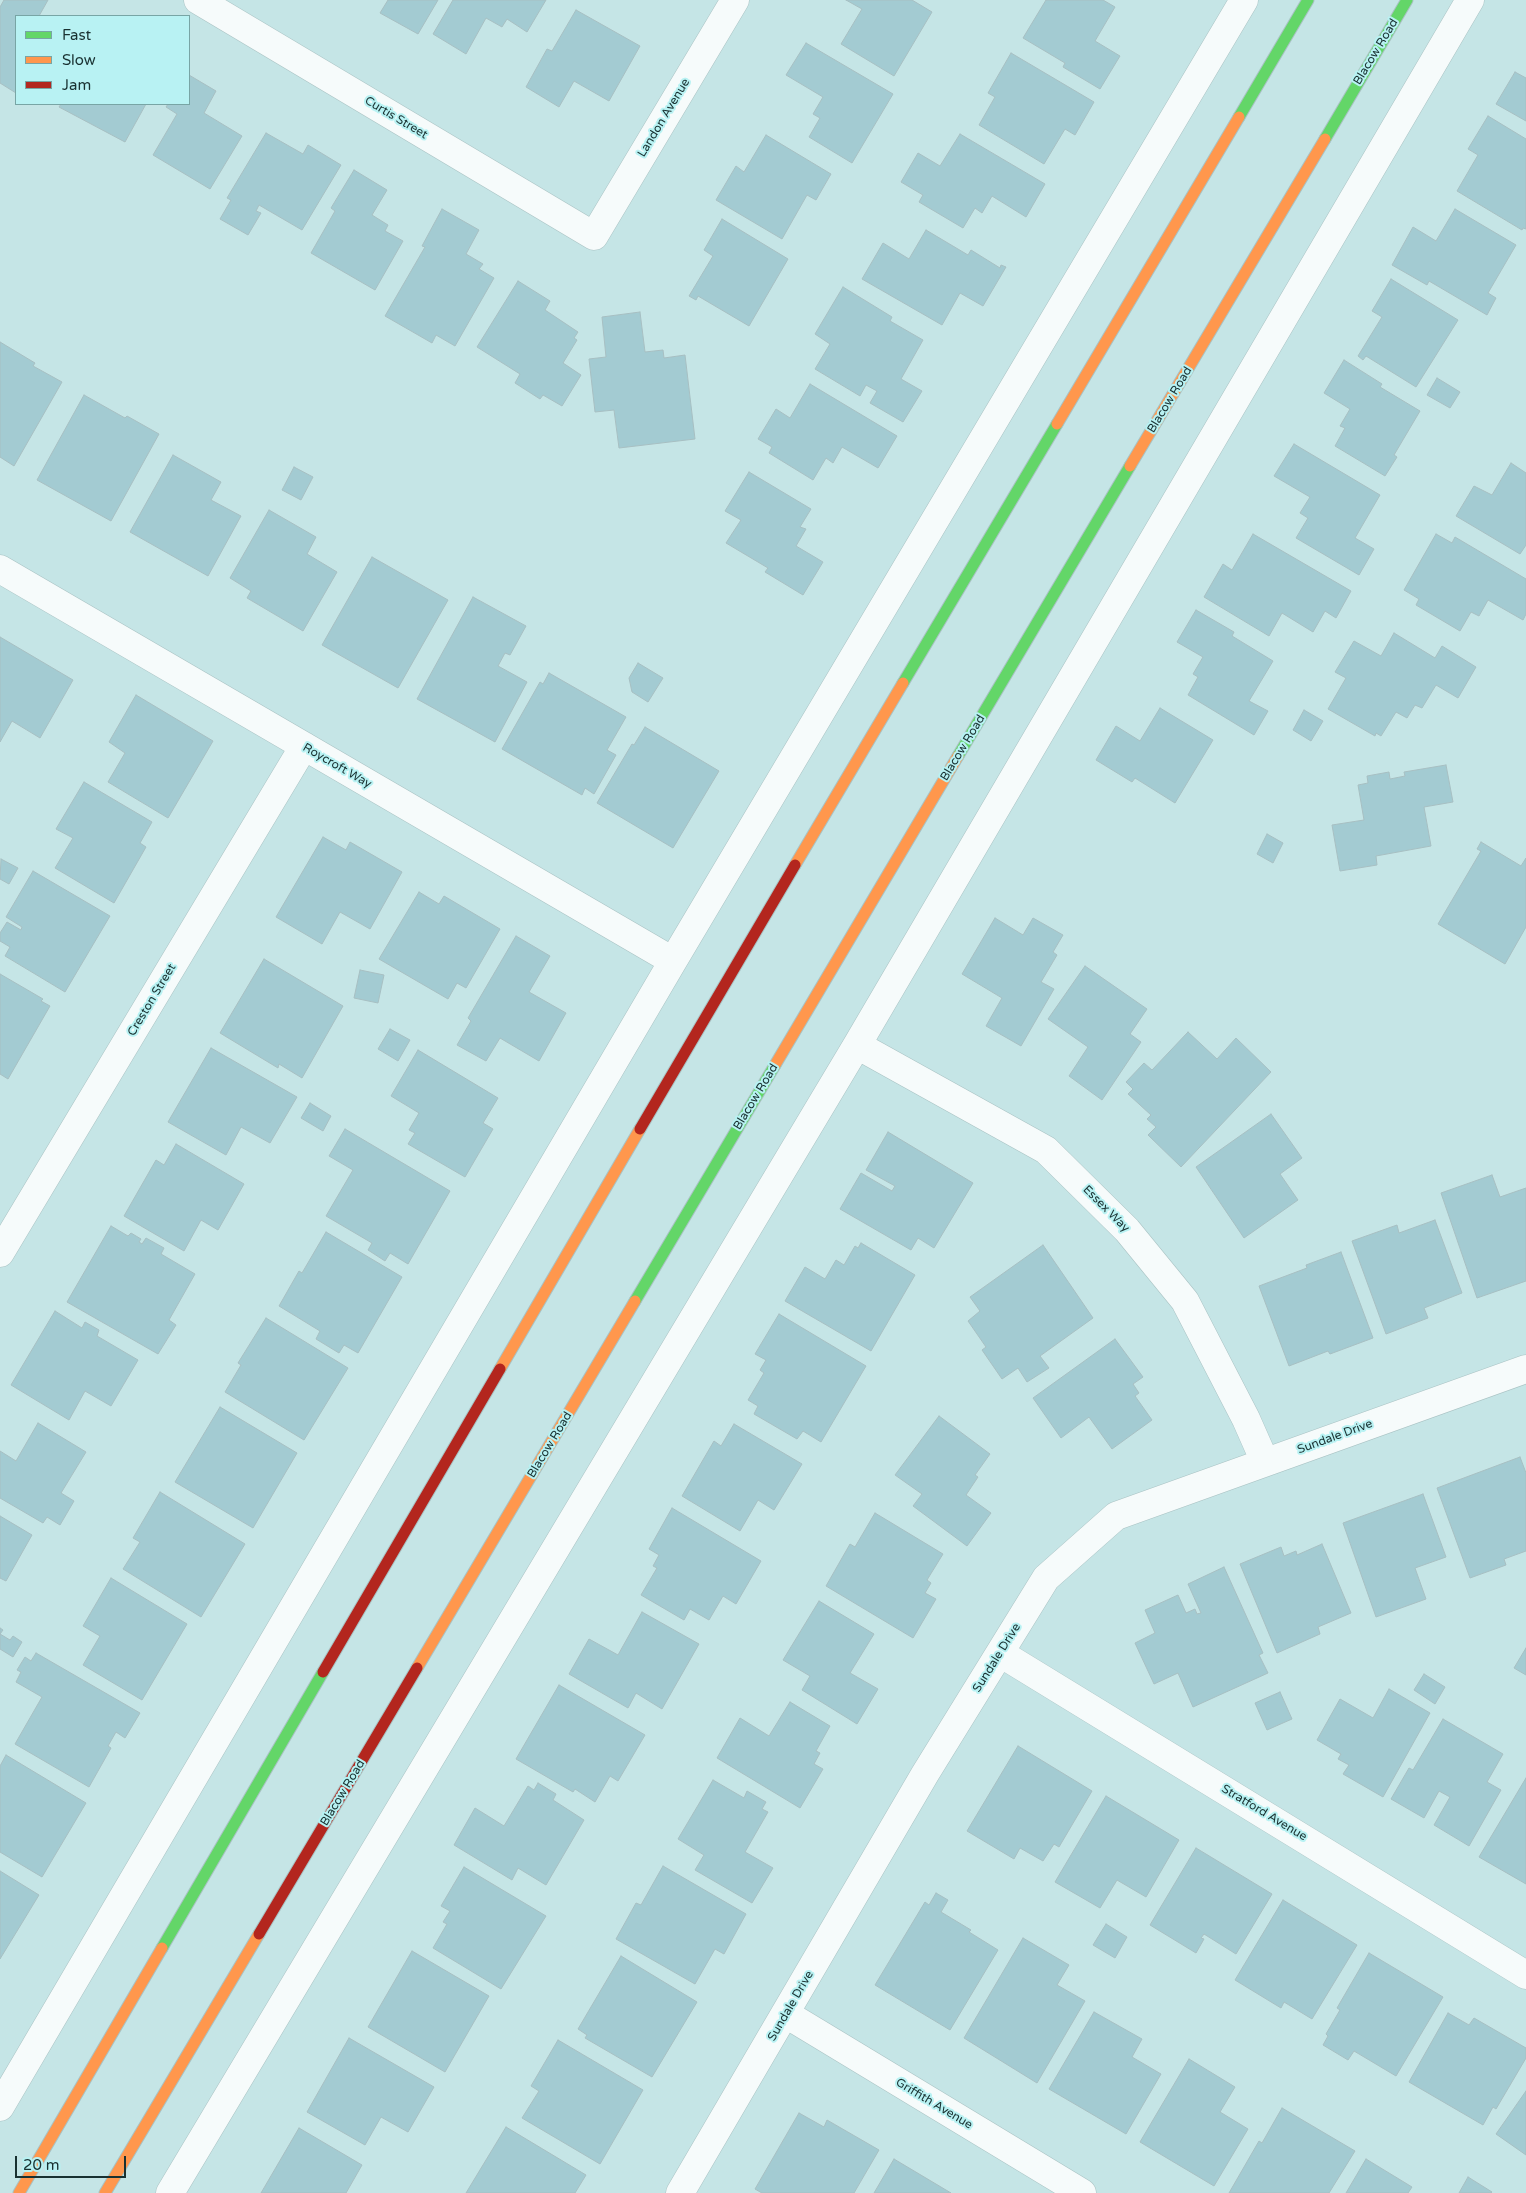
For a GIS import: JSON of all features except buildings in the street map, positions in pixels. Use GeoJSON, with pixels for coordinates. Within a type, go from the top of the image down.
{"type":"FeatureCollection","features":[{"type":"Feature","properties":{"kind":"main road"},"geometry":{"type":"LineString","coordinates":[[19,2193],[713,1005],[1308,0]]}},
{"type":"Feature","properties":{"kind":"main road","name":"Blacow Road"},"geometry":{"type":"LineString","coordinates":[[105,2193],[1407,0]]}},
{"type":"Feature","properties":{"kind":"street","name":"Curtis Street"},"geometry":{"type":"LineString","coordinates":[[198,0],[594,236]]}},
{"type":"Feature","properties":{"kind":"street","name":"Landon Avenue"},"geometry":{"type":"LineString","coordinates":[[594,236],[735,0]]}},
{"type":"Feature","properties":{"kind":"street"},"geometry":{"type":"LineString","coordinates":[[0,2107],[673,961],[1244,0]]}},
{"type":"Feature","properties":{"kind":"street"},"geometry":{"type":"LineString","coordinates":[[170,2193],[857,1045],[1470,0]]}},
{"type":"Feature","properties":{"kind":"street","name":"Roycroft Way"},"geometry":{"type":"LineString","coordinates":[[0,569],[673,961]]}},
{"type":"Feature","properties":{"kind":"street","name":"Creston Street"},"geometry":{"type":"LineString","coordinates":[[0,1253],[304,746]]}},
{"type":"Feature","properties":{"kind":"street","name":"Essex Way"},"geometry":{"type":"LineString","coordinates":[[857,1045],[1046,1150],[1127,1230],[1185,1301],[1246,1419],[1265,1462]]}},
{"type":"Feature","properties":{"kind":"street","name":"Sundale Drive"},"geometry":{"type":"LineString","coordinates":[[680,2193],[925,1774],[1046,1578],[1116,1516],[1526,1369]]}},
{"type":"Feature","properties":{"kind":"street","name":"Stratford Avenue"},"geometry":{"type":"LineString","coordinates":[[1000,1654],[1526,1974]]}},
{"type":"Feature","properties":{"kind":"street","name":"Griffith Avenue"},"geometry":{"type":"LineString","coordinates":[[786,2014],[1082,2193]]}},
{"type":"Feature","properties":{"kind":"traffic: fast"},"geometry":{"type":"LineString","coordinates":[[1239,117],[1308,0]]}},
{"type":"Feature","properties":{"kind":"traffic: fast"},"geometry":{"type":"LineString","coordinates":[[1325,139],[1407,0]]}},
{"type":"Feature","properties":{"kind":"traffic: fast"},"geometry":{"type":"LineString","coordinates":[[903,683],[1057,424]]}},
{"type":"Feature","properties":{"kind":"traffic: fast"},"geometry":{"type":"LineString","coordinates":[[958,756],[1130,466]]}},
{"type":"Feature","properties":{"kind":"traffic: fast"},"geometry":{"type":"LineString","coordinates":[[635,1301],[775,1065]]}},
{"type":"Feature","properties":{"kind":"traffic: fast"},"geometry":{"type":"LineString","coordinates":[[162,1948],[323,1672]]}},
{"type":"Feature","properties":{"kind":"traffic: slow"},"geometry":{"type":"LineString","coordinates":[[1057,424],[1239,117]]}},
{"type":"Feature","properties":{"kind":"traffic: slow"},"geometry":{"type":"LineString","coordinates":[[1130,466],[1325,139]]}},
{"type":"Feature","properties":{"kind":"traffic: slow"},"geometry":{"type":"LineString","coordinates":[[795,865],[903,683]]}},
{"type":"Feature","properties":{"kind":"traffic: slow"},"geometry":{"type":"LineString","coordinates":[[775,1065],[958,756]]}},
{"type":"Feature","properties":{"kind":"traffic: slow"},"geometry":{"type":"LineString","coordinates":[[500,1369],[640,1129]]}},
{"type":"Feature","properties":{"kind":"traffic: slow"},"geometry":{"type":"LineString","coordinates":[[417,1668],[635,1301]]}},
{"type":"Feature","properties":{"kind":"traffic: slow"},"geometry":{"type":"LineString","coordinates":[[105,2193],[259,1934]]}},
{"type":"Feature","properties":{"kind":"traffic: slow"},"geometry":{"type":"LineString","coordinates":[[19,2193],[162,1948]]}},
{"type":"Feature","properties":{"kind":"traffic: jam"},"geometry":{"type":"LineString","coordinates":[[640,1129],[795,865]]}},
{"type":"Feature","properties":{"kind":"traffic: jam"},"geometry":{"type":"LineString","coordinates":[[323,1672],[500,1369]]}},
{"type":"Feature","properties":{"kind":"traffic: jam"},"geometry":{"type":"LineString","coordinates":[[259,1934],[417,1668]]}}]}
